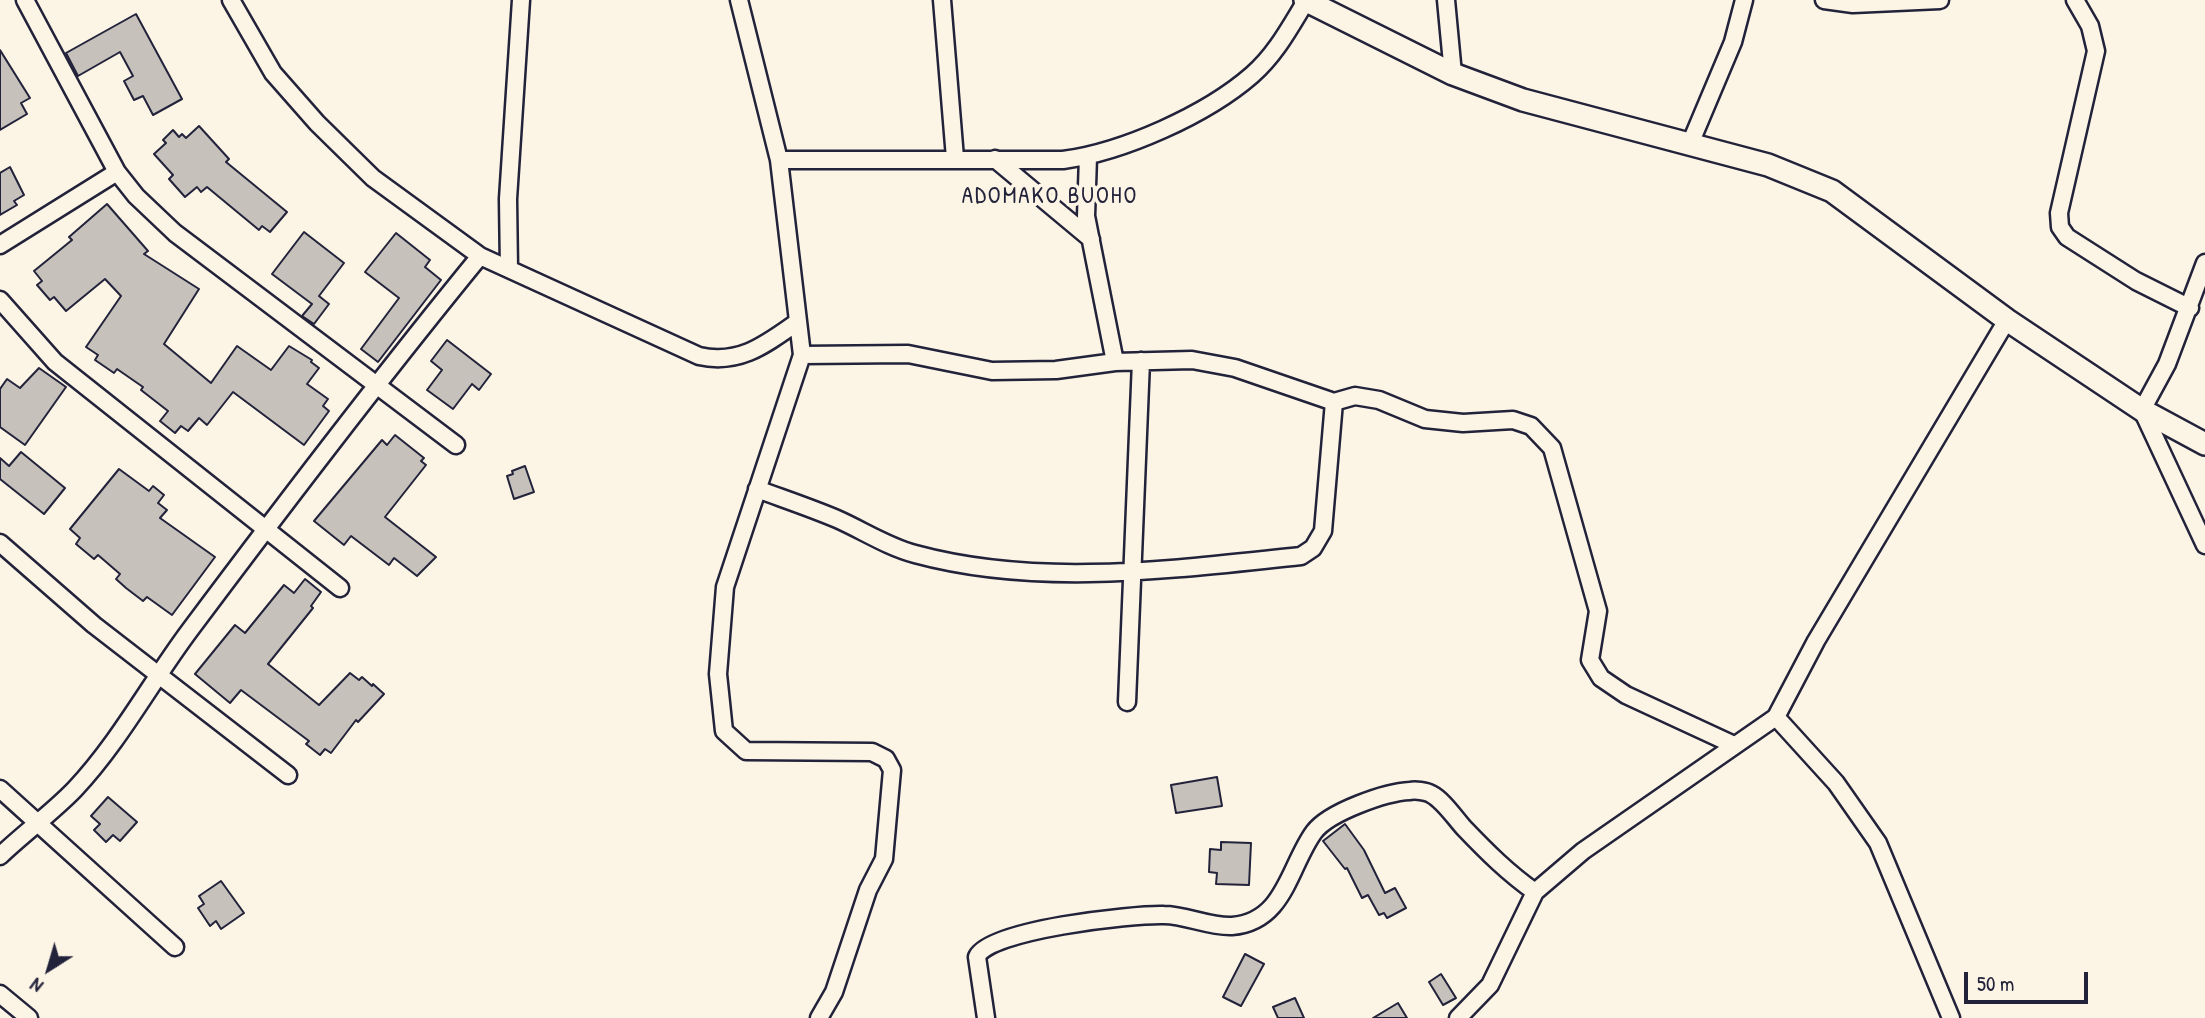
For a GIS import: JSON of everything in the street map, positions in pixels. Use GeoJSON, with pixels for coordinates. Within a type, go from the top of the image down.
{"type":"FeatureCollection","features":[{"type":"Feature","properties":{"kind":"street"},"geometry":{"type":"LineString","coordinates":[[25,0],[117,172],[136,196],[175,233],[456,445]]}},
{"type":"Feature","properties":{"kind":"street"},"geometry":{"type":"LineString","coordinates":[[231,0],[273,73],[317,123],[373,178],[480,256],[699,356],[719,360],[743,356],[796,323]]}},
{"type":"Feature","properties":{"kind":"street"},"geometry":{"type":"LineString","coordinates":[[509,269],[508,199],[521,0]]}},
{"type":"Feature","properties":{"kind":"street"},"geometry":{"type":"LineString","coordinates":[[739,0],[779,160],[796,323],[802,355],[725,587],[718,674],[724,731],[746,751],[872,752],[886,759],[892,770],[884,859],[869,890],[834,992],[819,1018]]}},
{"type":"Feature","properties":{"kind":"street"},"geometry":{"type":"LineString","coordinates":[[942,0],[955,158]]}},
{"type":"Feature","properties":{"kind":"street"},"geometry":{"type":"LineString","coordinates":[[779,160],[1063,160],[1088,157],[1139,142],[1223,95],[1252,75],[1277,49],[1305,0],[1453,74],[1522,100],[1634,132],[1768,165],[1832,191],[2007,320],[2142,410],[2205,444]]}},
{"type":"Feature","properties":{"kind":"street"},"geometry":{"type":"LineString","coordinates":[[1446,0],[1453,74]]}},
{"type":"Feature","properties":{"kind":"street"},"geometry":{"type":"LineString","coordinates":[[1690,144],[1733,41],[1744,0]]}},
{"type":"Feature","properties":{"kind":"street"},"geometry":{"type":"LineString","coordinates":[[1824,0],[1853,4],[1940,0]]}},
{"type":"Feature","properties":{"kind":"street"},"geometry":{"type":"LineString","coordinates":[[2075,0],[2090,26],[2096,51],[2059,213],[2060,227],[2067,237],[2136,281],[2190,308]]}},
{"type":"Feature","properties":{"kind":"street"},"geometry":{"type":"LineString","coordinates":[[1088,157],[1086,216],[1115,362]]}},
{"type":"Feature","properties":{"kind":"street"},"geometry":{"type":"LineString","coordinates":[[995,159],[1091,239]]}},
{"type":"Feature","properties":{"kind":"street"},"geometry":{"type":"LineString","coordinates":[[0,244],[117,172]]}},
{"type":"Feature","properties":{"kind":"street"},"geometry":{"type":"LineString","coordinates":[[0,856],[35,821],[73,790],[107,752],[157,673],[374,385],[480,256]]}},
{"type":"Feature","properties":{"kind":"street"},"geometry":{"type":"LineString","coordinates":[[2142,410],[2167,364],[2205,263]]}},
{"type":"Feature","properties":{"kind":"street"},"geometry":{"type":"LineString","coordinates":[[0,300],[55,362],[340,588]]}},
{"type":"Feature","properties":{"kind":"street"},"geometry":{"type":"LineString","coordinates":[[1458,1018],[1490,985],[1535,892],[1583,851],[1776,717],[1816,641],[2007,320]]}},
{"type":"Feature","properties":{"kind":"street"},"geometry":{"type":"LineString","coordinates":[[802,355],[908,355],[992,371],[1056,370],[1115,362],[1192,360],[1235,368],[1334,402],[1355,396],[1379,400],[1425,419],[1463,423],[1513,420],[1531,426],[1552,448],[1598,611],[1590,660],[1601,678],[1626,695],[1734,745]]}},
{"type":"Feature","properties":{"kind":"street"},"geometry":{"type":"LineString","coordinates":[[1127,702],[1141,361]]}},
{"type":"Feature","properties":{"kind":"street"},"geometry":{"type":"LineString","coordinates":[[757,489],[834,518],[912,554],[981,566],[1131,573],[1301,556],[1313,548],[1323,531],[1334,402]]}},
{"type":"Feature","properties":{"kind":"street"},"geometry":{"type":"LineString","coordinates":[[2142,410],[2205,545]]}},
{"type":"Feature","properties":{"kind":"street"},"geometry":{"type":"LineString","coordinates":[[0,543],[94,625],[288,775]]}},
{"type":"Feature","properties":{"kind":"street"},"geometry":{"type":"LineString","coordinates":[[1776,717],[1836,783],[1878,843],[1951,1018]]}},
{"type":"Feature","properties":{"kind":"street"},"geometry":{"type":"LineString","coordinates":[[0,789],[175,947]]}},
{"type":"Feature","properties":{"kind":"street"},"geometry":{"type":"LineString","coordinates":[[986,1018],[977,957],[985,946],[1046,926],[1164,915],[1231,926],[1257,920],[1273,905],[1293,878],[1315,830],[1334,815],[1390,794],[1412,790],[1431,793],[1503,869],[1535,892]]}},
{"type":"Feature","properties":{"kind":"street"},"geometry":{"type":"LineString","coordinates":[[0,994],[29,1018]]}},
{"type":"Feature","properties":{"kind":"building"},"geometry":{"type":"Polygon","coordinates":[[[136,14],[182,99],[153,115],[143,96],[134,100],[124,81],[133,76],[120,52],[78,76],[66,53],[136,14]]]}},
{"type":"Feature","properties":{"kind":"building"},"geometry":{"type":"Polygon","coordinates":[[[0,50],[30,98],[21,103],[27,114],[0,130],[0,50]]]}},
{"type":"Feature","properties":{"kind":"building"},"geometry":{"type":"Polygon","coordinates":[[[199,126],[229,159],[226,162],[287,212],[270,232],[262,226],[259,230],[207,187],[201,192],[197,187],[185,197],[169,179],[173,175],[154,154],[166,143],[163,140],[173,130],[179,137],[182,134],[186,138],[199,126]]]}},
{"type":"Feature","properties":{"kind":"building"},"geometry":{"type":"Polygon","coordinates":[[[10,167],[24,195],[14,201],[17,205],[0,215],[0,173],[10,167]]]}},
{"type":"Feature","properties":{"kind":"building"},"geometry":{"type":"Polygon","coordinates":[[[107,204],[148,251],[144,254],[199,289],[164,344],[211,383],[237,346],[271,370],[289,346],[312,360],[319,368],[307,384],[328,399],[323,406],[329,411],[304,445],[233,392],[207,425],[199,418],[188,431],[181,426],[175,433],[160,421],[168,411],[141,390],[143,387],[117,369],[114,373],[95,360],[98,355],[86,347],[121,296],[105,279],[66,311],[54,297],[50,300],[37,285],[42,281],[34,271],[72,240],[69,237],[107,204]]]}},
{"type":"Feature","properties":{"kind":"building"},"geometry":{"type":"Polygon","coordinates":[[[304,232],[344,263],[319,296],[329,304],[314,324],[302,316],[312,304],[272,274],[304,232]]]}},
{"type":"Feature","properties":{"kind":"building"},"geometry":{"type":"Polygon","coordinates":[[[396,233],[430,260],[425,267],[441,280],[378,362],[361,349],[399,298],[365,272],[396,233]]]}},
{"type":"Feature","properties":{"kind":"building"},"geometry":{"type":"Polygon","coordinates":[[[447,340],[491,374],[479,390],[472,384],[453,409],[427,390],[442,370],[431,361],[447,340]]]}},
{"type":"Feature","properties":{"kind":"building"},"geometry":{"type":"Polygon","coordinates":[[[39,368],[66,387],[25,445],[0,427],[0,389],[7,379],[20,388],[39,368]]]}},
{"type":"Feature","properties":{"kind":"building"},"geometry":{"type":"Polygon","coordinates":[[[395,435],[424,458],[421,461],[426,465],[385,517],[436,557],[417,576],[394,558],[389,565],[351,536],[344,545],[314,521],[382,440],[387,445],[395,435]]]}},
{"type":"Feature","properties":{"kind":"building"},"geometry":{"type":"Polygon","coordinates":[[[21,452],[65,488],[44,514],[0,479],[0,458],[9,466],[21,452]]]}},
{"type":"Feature","properties":{"kind":"building"},"geometry":{"type":"Polygon","coordinates":[[[525,466],[534,492],[514,499],[507,476],[525,466]]]}},
{"type":"Feature","properties":{"kind":"building"},"geometry":{"type":"Polygon","coordinates":[[[119,469],[149,491],[153,486],[164,495],[158,503],[167,510],[160,518],[215,557],[172,615],[147,597],[143,601],[126,588],[116,579],[120,574],[98,555],[94,559],[76,544],[80,538],[70,529],[119,469]]]}},
{"type":"Feature","properties":{"kind":"building"},"geometry":{"type":"Polygon","coordinates":[[[305,579],[321,592],[311,606],[313,608],[268,664],[319,705],[350,673],[359,680],[362,677],[384,694],[358,722],[356,720],[331,753],[325,749],[320,755],[306,744],[309,741],[241,690],[230,703],[195,674],[235,625],[245,633],[284,585],[294,593],[305,579]]]}},
{"type":"Feature","properties":{"kind":"building"},"geometry":{"type":"Polygon","coordinates":[[[1217,777],[1222,806],[1176,813],[1171,785],[1217,777]]]}},
{"type":"Feature","properties":{"kind":"building"},"geometry":{"type":"Polygon","coordinates":[[[108,797],[137,822],[120,841],[113,835],[106,842],[94,830],[100,824],[91,816],[108,797]]]}},
{"type":"Feature","properties":{"kind":"building"},"geometry":{"type":"Polygon","coordinates":[[[1345,824],[1364,850],[1385,893],[1395,888],[1406,908],[1387,918],[1384,913],[1379,915],[1368,895],[1362,898],[1347,868],[1345,869],[1323,841],[1345,824]]]}},
{"type":"Feature","properties":{"kind":"building"},"geometry":{"type":"Polygon","coordinates":[[[1221,842],[1251,843],[1249,885],[1216,884],[1217,873],[1209,872],[1210,849],[1221,850],[1221,842]]]}},
{"type":"Feature","properties":{"kind":"building"},"geometry":{"type":"Polygon","coordinates":[[[221,881],[244,913],[221,929],[216,921],[210,926],[198,908],[204,904],[199,896],[221,881]]]}},
{"type":"Feature","properties":{"kind":"building"},"geometry":{"type":"Polygon","coordinates":[[[1245,954],[1264,964],[1241,1006],[1223,997],[1245,954]]]}},
{"type":"Feature","properties":{"kind":"building"},"geometry":{"type":"Polygon","coordinates":[[[1441,974],[1456,998],[1443,1005],[1429,982],[1441,974]]]}},
{"type":"Feature","properties":{"kind":"building"},"geometry":{"type":"Polygon","coordinates":[[[1295,998],[1304,1018],[1278,1018],[1273,1007],[1295,998]]]}},
{"type":"Feature","properties":{"kind":"building"},"geometry":{"type":"Polygon","coordinates":[[[1398,1003],[1407,1018],[1373,1018],[1398,1003]]]}},
{"type":"Feature","properties":{"kind":"district","name":"ADOMAKO BUOHO"},"geometry":{"type":"Point","coordinates":[1050,197]}}]}
